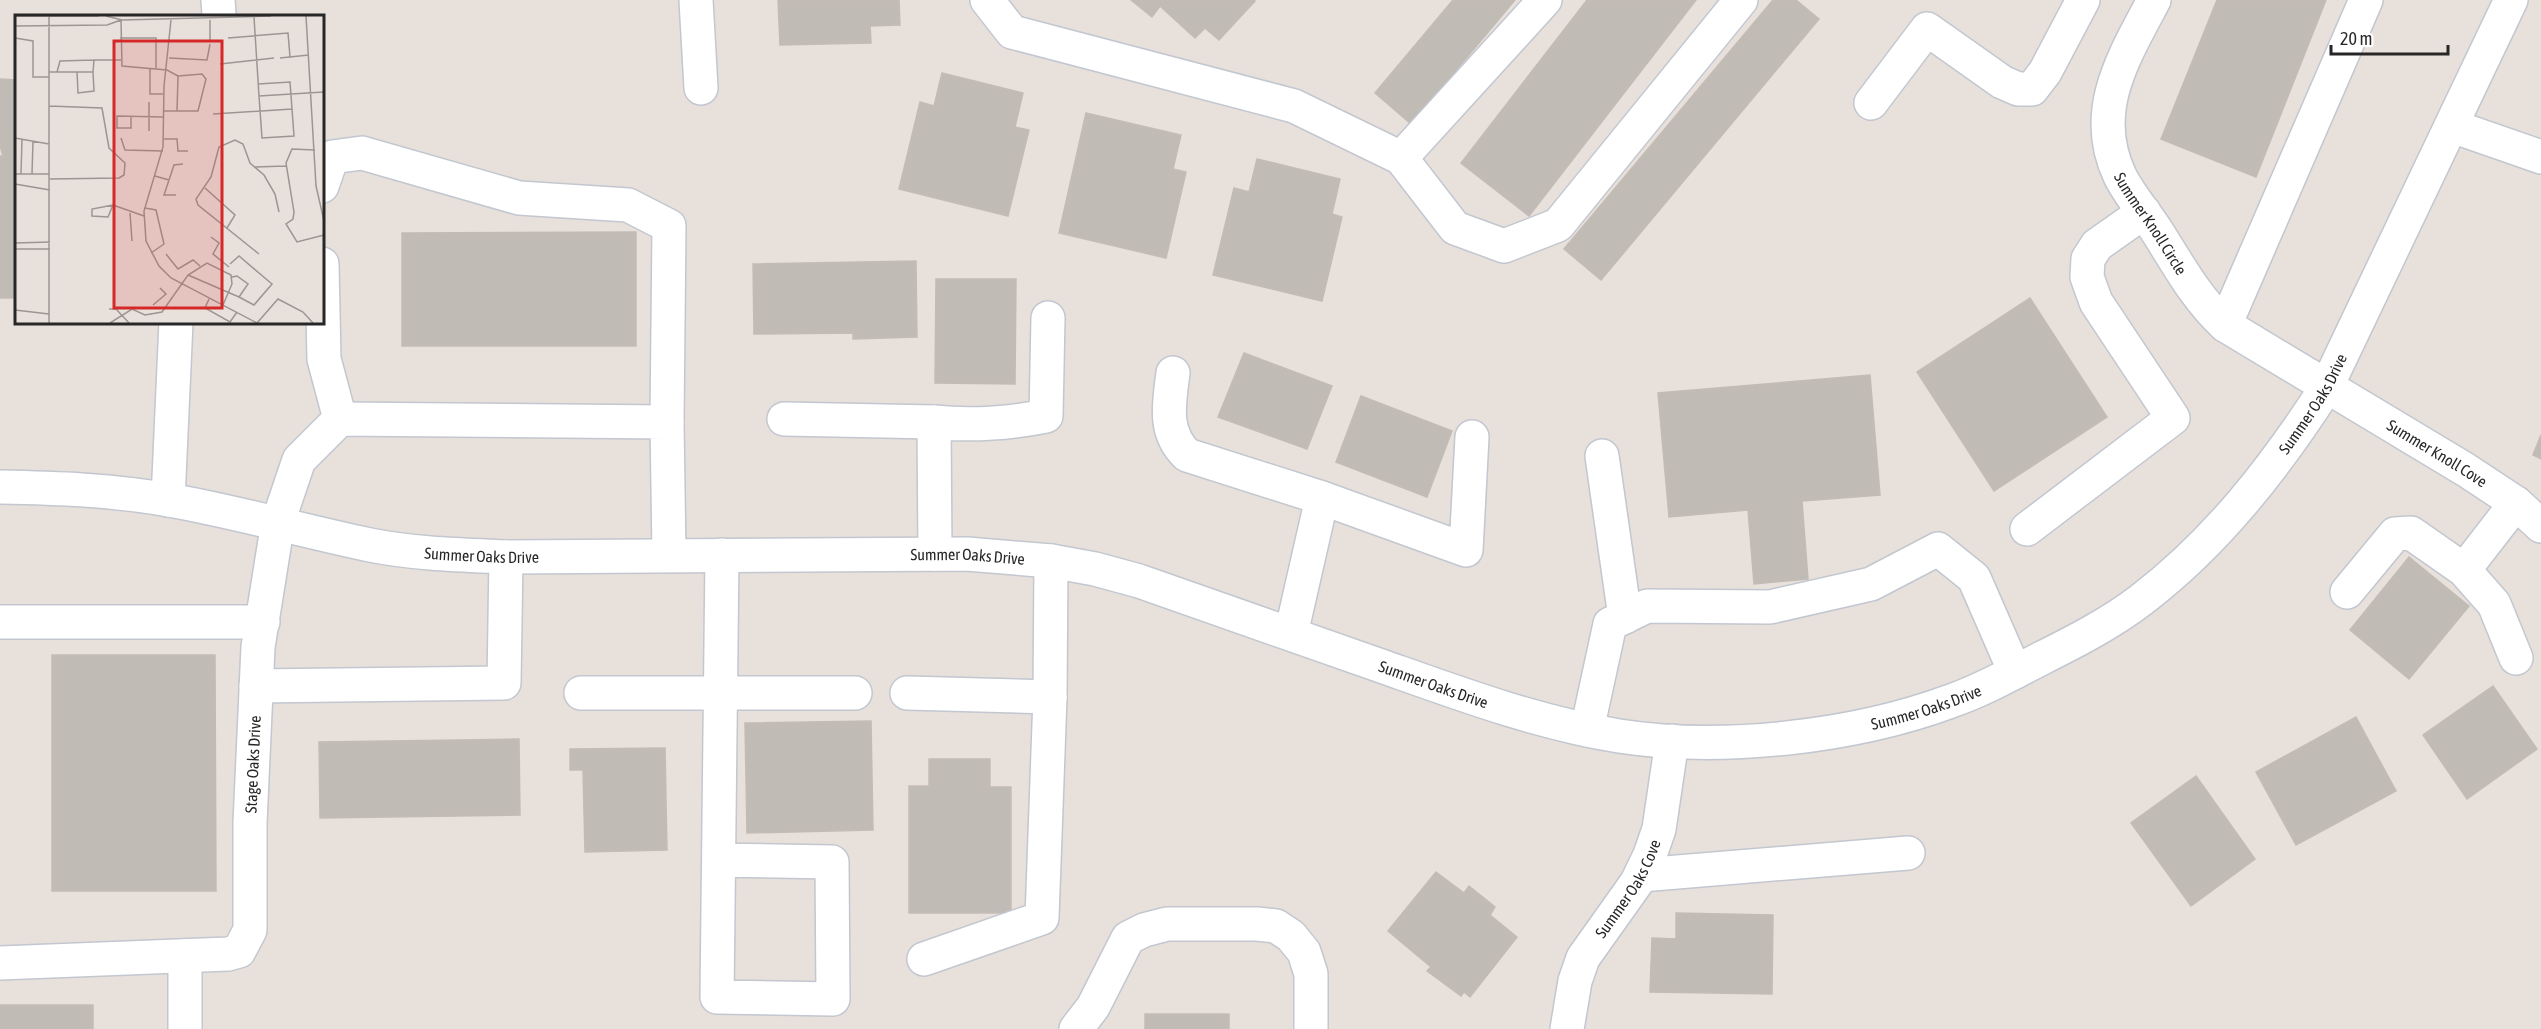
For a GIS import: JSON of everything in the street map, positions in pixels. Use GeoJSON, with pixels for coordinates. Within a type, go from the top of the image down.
{"type":"FeatureCollection","features":[{"type":"Feature","properties":{"kind":"street"},"geometry":{"type":"LineString","coordinates":[[696,0],[701,88]]}},
{"type":"Feature","properties":{"kind":"street"},"geometry":{"type":"LineString","coordinates":[[987,0],[1012,32],[1294,106],[1401,158],[1455,228],[1504,246],[1558,225],[1741,0]]}},
{"type":"Feature","properties":{"kind":"street"},"geometry":{"type":"LineString","coordinates":[[1401,158],[1545,0]]}},
{"type":"Feature","properties":{"kind":"street"},"geometry":{"type":"LineString","coordinates":[[1871,103],[1927,29],[2002,82],[2018,89],[2032,89],[2045,72],[2083,0]]}},
{"type":"Feature","properties":{"kind":"street","name":"Summer Knoll Circle"},"geometry":{"type":"LineString","coordinates":[[2154,0],[2118,68],[2111,92],[2107,121],[2110,146],[2120,176],[2204,305],[2224,325],[2326,388]]}},
{"type":"Feature","properties":{"kind":"street"},"geometry":{"type":"LineString","coordinates":[[2224,325],[2366,0]]}},
{"type":"Feature","properties":{"kind":"street","name":"Summer Oaks Drive"},"geometry":{"type":"LineString","coordinates":[[0,487],[80,490],[168,500],[278,522],[372,545],[435,554],[506,557],[935,554],[1008,556],[1051,561],[1095,569],[1139,582],[1537,720],[1587,730],[1672,741],[1720,742],[1848,730],[1902,718],[1955,700],[2079,639],[2140,600],[2195,553],[2259,485],[2293,440],[2326,388],[2511,0]]}},
{"type":"Feature","properties":{"kind":"street"},"geometry":{"type":"LineString","coordinates":[[2452,126],[2541,157]]}},
{"type":"Feature","properties":{"kind":"street"},"geometry":{"type":"LineString","coordinates":[[324,180],[332,157],[362,153],[519,198],[628,205],[669,226],[667,422],[669,555]]}},
{"type":"Feature","properties":{"kind":"street"},"geometry":{"type":"LineString","coordinates":[[2027,529],[2173,418],[2096,302],[2087,277],[2088,259],[2097,245],[2144,212]]}},
{"type":"Feature","properties":{"kind":"street"},"geometry":{"type":"LineString","coordinates":[[784,419],[955,424],[1021,421],[1046,416],[1048,318]]}},
{"type":"Feature","properties":{"kind":"street"},"geometry":{"type":"LineString","coordinates":[[168,500],[176,324]]}},
{"type":"Feature","properties":{"kind":"street"},"geometry":{"type":"LineString","coordinates":[[323,324],[324,359],[340,419],[667,422]]}},
{"type":"Feature","properties":{"kind":"street"},"geometry":{"type":"LineString","coordinates":[[1173,373],[1169,421],[1174,443],[1187,455],[1322,498],[1466,550],[1472,437]]}},
{"type":"Feature","properties":{"kind":"street","name":"Summer Knoll Cove"},"geometry":{"type":"LineString","coordinates":[[2326,388],[2466,470],[2516,503],[2541,526]]}},
{"type":"Feature","properties":{"kind":"street","name":"Stage Oaks Drive"},"geometry":{"type":"LineString","coordinates":[[0,963],[228,954],[239,951],[250,930],[250,823],[258,647],[278,522],[299,460],[340,419]]}},
{"type":"Feature","properties":{"kind":"street"},"geometry":{"type":"LineString","coordinates":[[934,422],[935,554]]}},
{"type":"Feature","properties":{"kind":"street"},"geometry":{"type":"LineString","coordinates":[[1602,456],[1625,617]]}},
{"type":"Feature","properties":{"kind":"street"},"geometry":{"type":"LineString","coordinates":[[1291,634],[1322,498]]}},
{"type":"Feature","properties":{"kind":"street"},"geometry":{"type":"LineString","coordinates":[[2464,570],[2516,503]]}},
{"type":"Feature","properties":{"kind":"street"},"geometry":{"type":"LineString","coordinates":[[2347,592],[2395,534],[2411,533],[2464,570],[2494,604],[2516,658]]}},
{"type":"Feature","properties":{"kind":"street"},"geometry":{"type":"LineString","coordinates":[[1587,730],[1610,624],[1647,606],[1770,607],[1871,584],[1938,549],[1974,578],[2015,672]]}},
{"type":"Feature","properties":{"kind":"street"},"geometry":{"type":"LineString","coordinates":[[719,860],[832,862],[833,999],[717,997],[722,555]]}},
{"type":"Feature","properties":{"kind":"street"},"geometry":{"type":"LineString","coordinates":[[256,686],[504,683],[506,557]]}},
{"type":"Feature","properties":{"kind":"street"},"geometry":{"type":"LineString","coordinates":[[924,959],[1042,918],[1050,697],[1051,561]]}},
{"type":"Feature","properties":{"kind":"street"},"geometry":{"type":"LineString","coordinates":[[0,622],[263,622]]}},
{"type":"Feature","properties":{"kind":"street"},"geometry":{"type":"LineString","coordinates":[[581,693],[855,693]]}},
{"type":"Feature","properties":{"kind":"street"},"geometry":{"type":"LineString","coordinates":[[907,693],[1050,697]]}},
{"type":"Feature","properties":{"kind":"street","name":"Summer Oaks Cove"},"geometry":{"type":"LineString","coordinates":[[1567,1029],[1575,981],[1583,958],[1641,875],[1659,829],[1672,741]]}},
{"type":"Feature","properties":{"kind":"street"},"geometry":{"type":"LineString","coordinates":[[1641,875],[1908,853]]}},
{"type":"Feature","properties":{"kind":"street"},"geometry":{"type":"LineString","coordinates":[[1076,1029],[1093,1007],[1128,938],[1144,930],[1167,924],[1257,924],[1276,926],[1291,936],[1304,952],[1311,974],[1311,1029]]}},
{"type":"Feature","properties":{"kind":"street"},"geometry":{"type":"LineString","coordinates":[[185,956],[185,1029]]}},
{"type":"Feature","properties":{"kind":"building"},"geometry":{"type":"Polygon","coordinates":[[[778,0],[899,0],[900,25],[870,26],[871,43],[780,45],[778,0]]]}},
{"type":"Feature","properties":{"kind":"building"},"geometry":{"type":"Polygon","coordinates":[[[1131,0],[1255,1],[1219,40],[1205,28],[1195,38],[1160,6],[1152,17],[1131,0]]]}},
{"type":"Feature","properties":{"kind":"building"},"geometry":{"type":"Polygon","coordinates":[[[1453,0],[1515,0],[1411,124],[1375,93],[1453,0]]]}},
{"type":"Feature","properties":{"kind":"building"},"geometry":{"type":"Polygon","coordinates":[[[1587,0],[1696,0],[1529,216],[1461,163],[1587,0]]]}},
{"type":"Feature","properties":{"kind":"building"},"geometry":{"type":"Polygon","coordinates":[[[1773,0],[1796,0],[1819,19],[1601,280],[1564,249],[1773,0]]]}},
{"type":"Feature","properties":{"kind":"building"},"geometry":{"type":"Polygon","coordinates":[[[2217,0],[2326,0],[2256,177],[2161,139],[2217,0]]]}},
{"type":"Feature","properties":{"kind":"building"},"geometry":{"type":"Polygon","coordinates":[[[942,73],[1023,93],[1015,127],[1029,130],[1008,216],[899,189],[920,102],[934,106],[942,73]]]}},
{"type":"Feature","properties":{"kind":"building"},"geometry":{"type":"Polygon","coordinates":[[[0,79],[15,80],[15,298],[0,298],[0,156],[3,156],[0,146],[0,79]]]}},
{"type":"Feature","properties":{"kind":"building"},"geometry":{"type":"Polygon","coordinates":[[[1086,113],[1181,135],[1173,169],[1186,172],[1166,258],[1059,233],[1086,113]]]}},
{"type":"Feature","properties":{"kind":"building"},"geometry":{"type":"Polygon","coordinates":[[[1257,159],[1340,179],[1332,214],[1342,217],[1322,301],[1213,275],[1234,188],[1249,192],[1257,159]]]}},
{"type":"Feature","properties":{"kind":"building"},"geometry":{"type":"Polygon","coordinates":[[[636,232],[636,346],[402,346],[402,233],[636,232]]]}},
{"type":"Feature","properties":{"kind":"building"},"geometry":{"type":"Polygon","coordinates":[[[916,261],[917,337],[853,339],[853,333],[754,334],[753,264],[916,261]]]}},
{"type":"Feature","properties":{"kind":"building"},"geometry":{"type":"Polygon","coordinates":[[[936,279],[1016,279],[1015,384],[935,383],[936,279]]]}},
{"type":"Feature","properties":{"kind":"building"},"geometry":{"type":"Polygon","coordinates":[[[2030,298],[2107,417],[1994,491],[1917,372],[2030,298]]]}},
{"type":"Feature","properties":{"kind":"building"},"geometry":{"type":"Polygon","coordinates":[[[1244,353],[1332,386],[1307,449],[1218,417],[1244,353]]]}},
{"type":"Feature","properties":{"kind":"building"},"geometry":{"type":"Polygon","coordinates":[[[1870,375],[1880,495],[1802,501],[1808,579],[1754,584],[1748,510],[1669,517],[1658,393],[1870,375]]]}},
{"type":"Feature","properties":{"kind":"building"},"geometry":{"type":"Polygon","coordinates":[[[1361,396],[1452,431],[1427,497],[1336,462],[1361,396]]]}},
{"type":"Feature","properties":{"kind":"building"},"geometry":{"type":"Polygon","coordinates":[[[2541,435],[2541,459],[2533,455],[2541,435]]]}},
{"type":"Feature","properties":{"kind":"building"},"geometry":{"type":"Polygon","coordinates":[[[2409,557],[2469,606],[2409,679],[2350,630],[2409,557]]]}},
{"type":"Feature","properties":{"kind":"building"},"geometry":{"type":"Polygon","coordinates":[[[52,655],[215,655],[216,891],[52,891],[52,655]]]}},
{"type":"Feature","properties":{"kind":"building"},"geometry":{"type":"Polygon","coordinates":[[[2493,686],[2537,749],[2467,799],[2423,735],[2493,686]]]}},
{"type":"Feature","properties":{"kind":"building"},"geometry":{"type":"Polygon","coordinates":[[[2356,717],[2396,791],[2296,845],[2256,772],[2356,717]]]}},
{"type":"Feature","properties":{"kind":"building"},"geometry":{"type":"Polygon","coordinates":[[[871,721],[873,830],[747,833],[745,723],[871,721]]]}},
{"type":"Feature","properties":{"kind":"building"},"geometry":{"type":"Polygon","coordinates":[[[519,739],[520,815],[320,818],[319,742],[519,739]]]}},
{"type":"Feature","properties":{"kind":"building"},"geometry":{"type":"Polygon","coordinates":[[[665,748],[667,850],[585,852],[583,770],[570,770],[570,749],[665,748]]]}},
{"type":"Feature","properties":{"kind":"building"},"geometry":{"type":"Polygon","coordinates":[[[929,759],[990,759],[990,787],[1011,787],[1011,913],[909,913],[909,786],[929,786],[929,759]]]}},
{"type":"Feature","properties":{"kind":"building"},"geometry":{"type":"Polygon","coordinates":[[[2196,776],[2255,859],[2191,906],[2131,823],[2196,776]]]}},
{"type":"Feature","properties":{"kind":"building"},"geometry":{"type":"Polygon","coordinates":[[[1436,872],[1464,893],[1469,886],[1495,907],[1490,915],[1517,937],[1470,997],[1464,992],[1461,996],[1427,971],[1431,967],[1388,931],[1436,872]]]}},
{"type":"Feature","properties":{"kind":"building"},"geometry":{"type":"Polygon","coordinates":[[[1676,913],[1773,915],[1772,994],[1650,992],[1652,938],[1676,939],[1676,913]]]}},
{"type":"Feature","properties":{"kind":"building"},"geometry":{"type":"Polygon","coordinates":[[[0,1005],[93,1005],[93,1029],[0,1029],[0,1005]]]}},
{"type":"Feature","properties":{"kind":"building"},"geometry":{"type":"Polygon","coordinates":[[[1145,1014],[1229,1014],[1229,1029],[1145,1029],[1145,1014]]]}},
{"type":"Feature","properties":{"kind":"tunnel"},"geometry":{"type":"LineString","coordinates":[[0,113],[15,113]]}}]}
